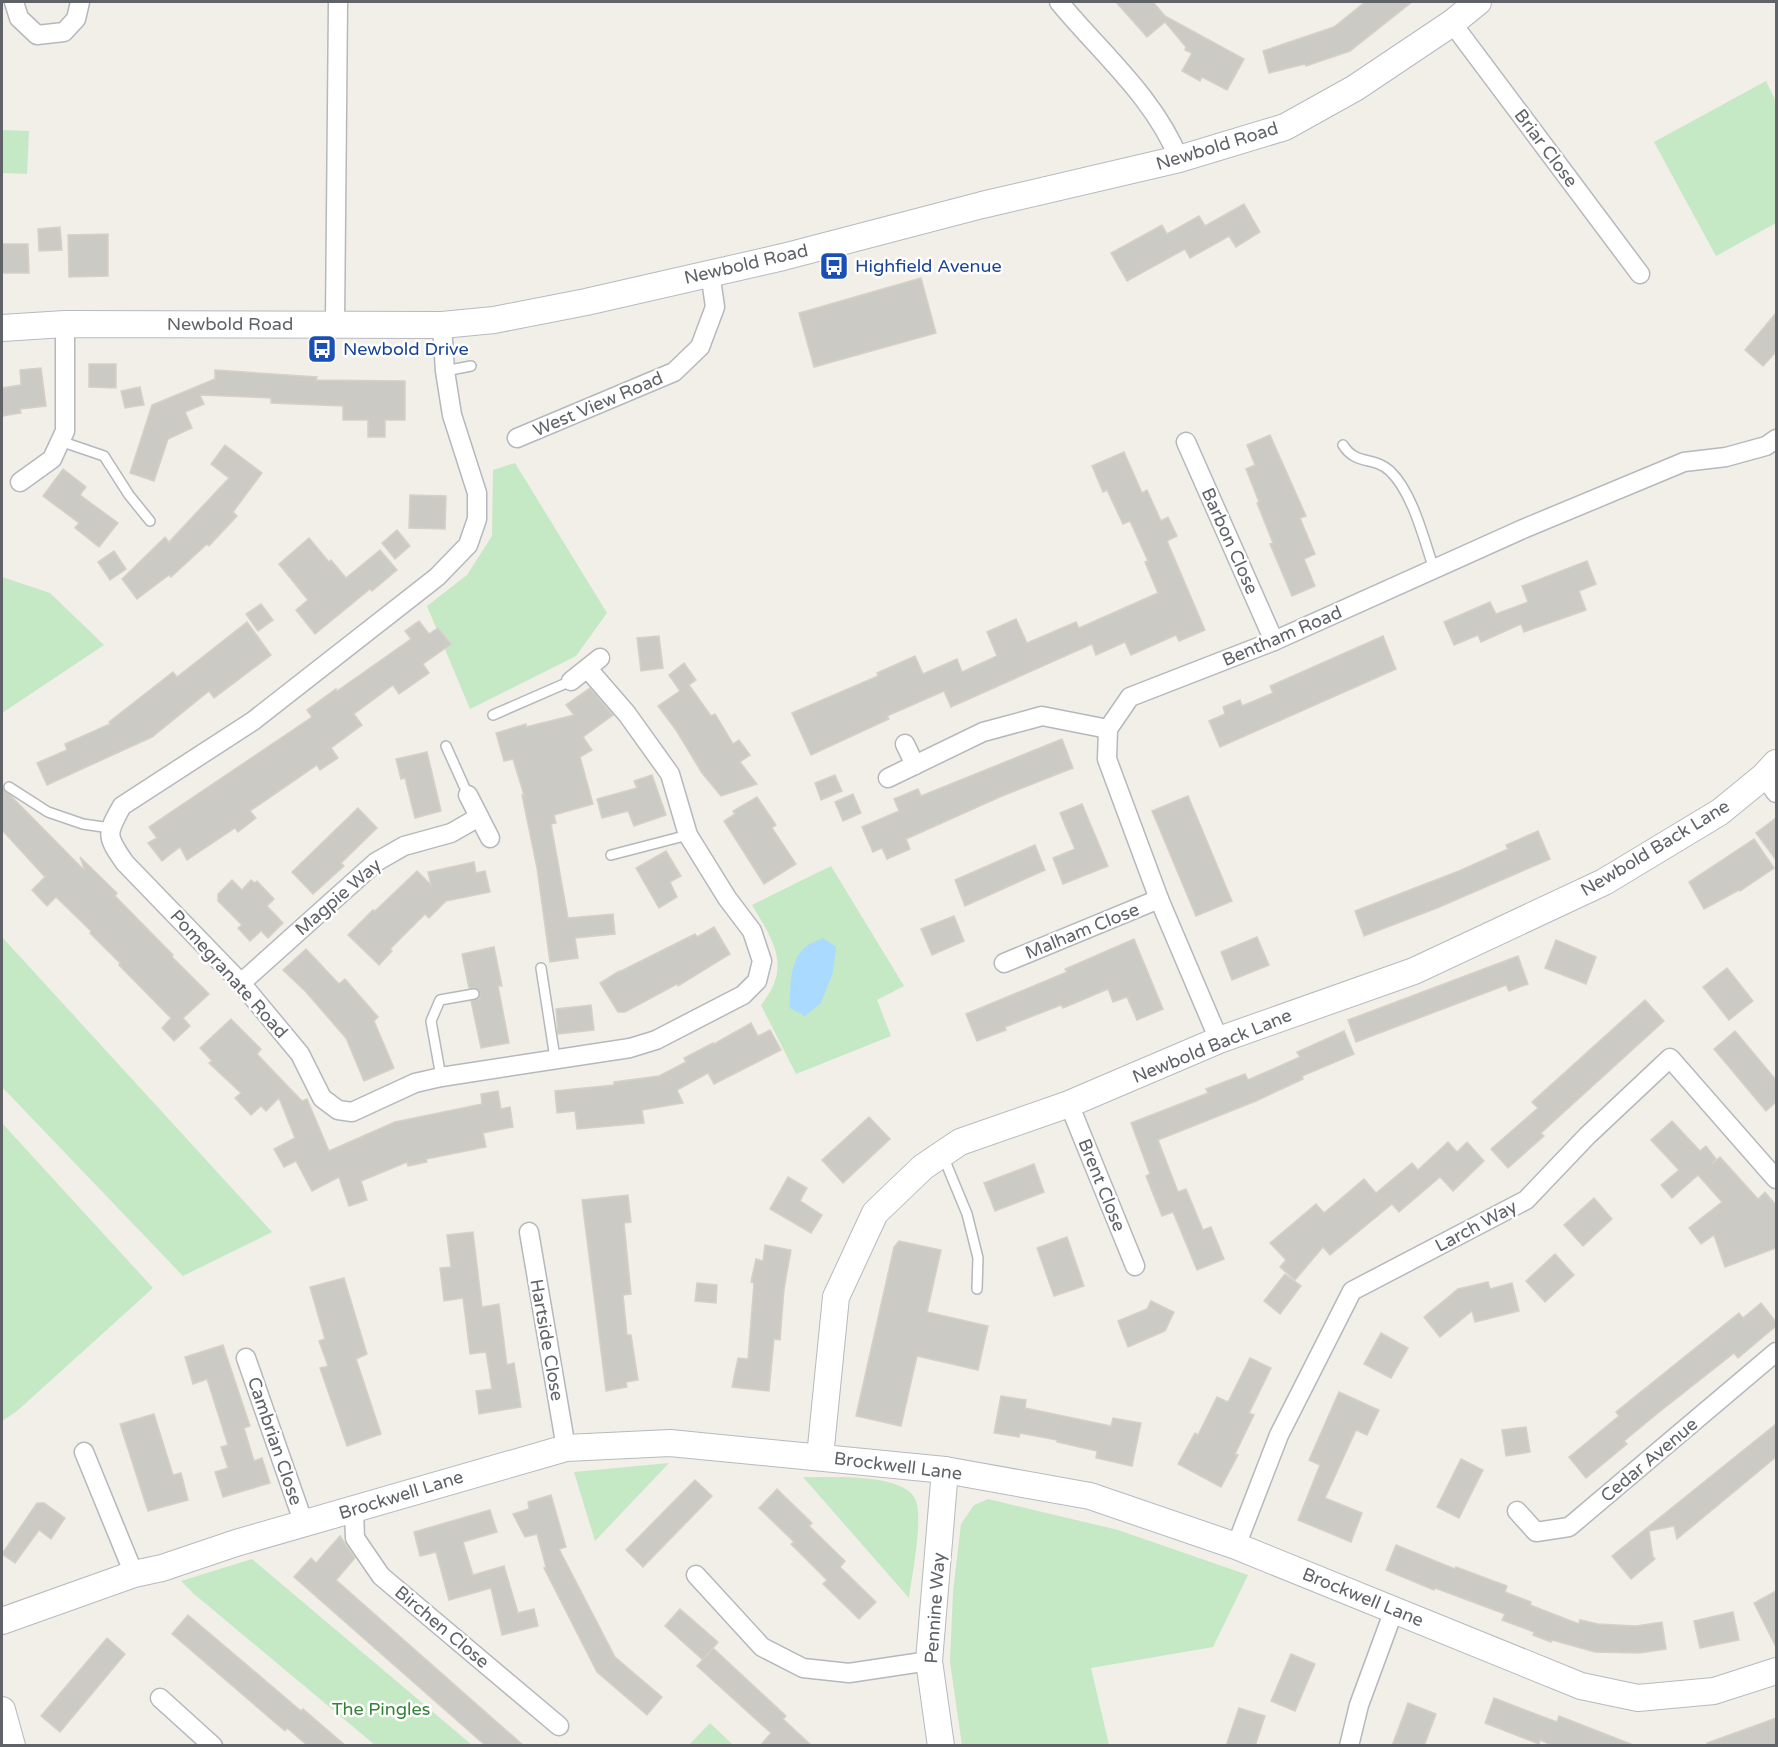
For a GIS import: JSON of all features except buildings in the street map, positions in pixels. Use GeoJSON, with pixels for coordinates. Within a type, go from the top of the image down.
{"type":"FeatureCollection","features":[{"type":"Feature","properties":{"kind":"street"},"geometry":{"type":"LineString","coordinates":[[14,2],[19,18],[37,35],[64,32],[76,19],[81,2]]}},
{"type":"Feature","properties":{"kind":"street"},"geometry":{"type":"LineString","coordinates":[[335,324],[338,2]]}},
{"type":"Feature","properties":{"kind":"street"},"geometry":{"type":"LineString","coordinates":[[1059,2],[1117,66],[1155,114],[1169,135],[1179,159]]}},
{"type":"Feature","properties":{"kind":"street","name":"Newbold Road"},"geometry":{"type":"LineString","coordinates":[[2,328],[65,324],[442,325],[494,320],[552,309],[783,257],[982,205],[1179,159],[1285,127],[1355,88],[1478,2]]}},
{"type":"Feature","properties":{"kind":"street","name":"Briar Close"},"geometry":{"type":"LineString","coordinates":[[1452,22],[1640,274]]}},
{"type":"Feature","properties":{"kind":"street","name":"West View Road"},"geometry":{"type":"LineString","coordinates":[[517,438],[674,372],[700,347],[715,307],[710,273]]}},
{"type":"Feature","properties":{"kind":"street"},"geometry":{"type":"LineString","coordinates":[[20,482],[52,459],[65,431],[65,324]]}},
{"type":"Feature","properties":{"kind":"street"},"geometry":{"type":"LineString","coordinates":[[110,828],[122,806],[253,721],[437,578],[468,545],[477,519],[477,493],[452,415],[445,371],[442,325]]}},
{"type":"Feature","properties":{"kind":"street","name":"Bentham Road"},"geometry":{"type":"LineString","coordinates":[[1108,729],[1130,697],[1274,641],[1522,529],[1684,462],[1726,458],[1766,446],[1776,439]]}},
{"type":"Feature","properties":{"kind":"street","name":"Barbon Close"},"geometry":{"type":"LineString","coordinates":[[1186,442],[1274,641]]}},
{"type":"Feature","properties":{"kind":"street","name":"Pomegranate Road"},"geometry":{"type":"LineString","coordinates":[[110,828],[111,844],[125,863],[241,983],[300,1054],[322,1098],[338,1110],[352,1112],[415,1083],[441,1077],[630,1048],[656,1040],[743,995],[757,981],[762,961],[752,932],[726,898],[688,835],[670,774],[594,664],[572,681]]}},
{"type":"Feature","properties":{"kind":"street"},"geometry":{"type":"LineString","coordinates":[[888,778],[983,732],[1042,716],[1108,729],[1107,759],[1159,899],[1219,1040]]}},
{"type":"Feature","properties":{"kind":"street"},"geometry":{"type":"LineString","coordinates":[[905,744],[915,765]]}},
{"type":"Feature","properties":{"kind":"street","name":"Newbold Back Lane"},"geometry":{"type":"LineString","coordinates":[[820,1457],[836,1297],[875,1213],[923,1167],[960,1142],[1069,1104],[1219,1040],[1414,971],[1604,882],[1720,812],[1772,777]]}},
{"type":"Feature","properties":{"kind":"street"},"geometry":{"type":"LineString","coordinates":[[468,795],[490,838]]}},
{"type":"Feature","properties":{"kind":"street","name":"Magpie Way"},"geometry":{"type":"LineString","coordinates":[[241,983],[376,862],[404,846],[451,833],[479,817]]}},
{"type":"Feature","properties":{"kind":"street","name":"Malham Close"},"geometry":{"type":"LineString","coordinates":[[1004,963],[1159,899]]}},
{"type":"Feature","properties":{"kind":"street","name":"Larch Way"},"geometry":{"type":"LineString","coordinates":[[1236,1546],[1279,1435],[1352,1291],[1526,1200],[1587,1136],[1670,1058],[1776,1179]]}},
{"type":"Feature","properties":{"kind":"street","name":"Brent Close"},"geometry":{"type":"LineString","coordinates":[[1069,1104],[1135,1266]]}},
{"type":"Feature","properties":{"kind":"street","name":"Hartside Close"},"geometry":{"type":"LineString","coordinates":[[529,1232],[566,1448]]}},
{"type":"Feature","properties":{"kind":"street","name":"Cedar Avenue"},"geometry":{"type":"LineString","coordinates":[[1517,1511],[1536,1532],[1569,1527],[1776,1352]]}},
{"type":"Feature","properties":{"kind":"street","name":"Cambrian Close"},"geometry":{"type":"LineString","coordinates":[[246,1358],[304,1524]]}},
{"type":"Feature","properties":{"kind":"street","name":"Brockwell Lane"},"geometry":{"type":"LineString","coordinates":[[2,1621],[135,1574],[236,1543],[566,1448],[670,1443],[945,1470],[1090,1496],[1236,1546],[1581,1686],[1638,1698],[1714,1692],[1776,1671]]}},
{"type":"Feature","properties":{"kind":"street"},"geometry":{"type":"LineString","coordinates":[[84,1452],[135,1574]]}},
{"type":"Feature","properties":{"kind":"street","name":"Pennine Way"},"geometry":{"type":"LineString","coordinates":[[941,1746],[930,1661],[945,1470]]}},
{"type":"Feature","properties":{"kind":"street","name":"Birchen Close"},"geometry":{"type":"LineString","coordinates":[[354,1510],[355,1538],[381,1576],[559,1726]]}},
{"type":"Feature","properties":{"kind":"street"},"geometry":{"type":"LineString","coordinates":[[696,1575],[762,1647],[803,1668],[849,1673],[930,1661]]}},
{"type":"Feature","properties":{"kind":"street"},"geometry":{"type":"LineString","coordinates":[[1349,1746],[1359,1705],[1394,1610]]}},
{"type":"Feature","properties":{"kind":"street"},"geometry":{"type":"LineString","coordinates":[[160,1698],[213,1746]]}},
{"type":"Feature","properties":{"kind":"street"},"geometry":{"type":"LineString","coordinates":[[2,1717],[12,1746]]}},
{"type":"Feature","properties":{"kind":"lane"},"geometry":{"type":"LineString","coordinates":[[445,371],[471,366]]}},
{"type":"Feature","properties":{"kind":"lane"},"geometry":{"type":"LineString","coordinates":[[60,441],[104,456],[129,495],[150,521]]}},
{"type":"Feature","properties":{"kind":"lane"},"geometry":{"type":"LineString","coordinates":[[1343,444],[1348,454],[1380,465],[1394,476],[1410,502],[1434,569]]}},
{"type":"Feature","properties":{"kind":"lane"},"geometry":{"type":"LineString","coordinates":[[493,715],[572,681]]}},
{"type":"Feature","properties":{"kind":"lane"},"geometry":{"type":"LineString","coordinates":[[446,746],[468,795]]}},
{"type":"Feature","properties":{"kind":"lane"},"geometry":{"type":"LineString","coordinates":[[9,787],[48,812],[83,824],[110,828]]}},
{"type":"Feature","properties":{"kind":"lane"},"geometry":{"type":"LineString","coordinates":[[611,855],[688,835]]}},
{"type":"Feature","properties":{"kind":"lane"},"geometry":{"type":"LineString","coordinates":[[541,968],[555,1058]]}},
{"type":"Feature","properties":{"kind":"lane"},"geometry":{"type":"LineString","coordinates":[[441,1077],[431,1021],[440,1000],[474,994]]}},
{"type":"Feature","properties":{"kind":"lane"},"geometry":{"type":"LineString","coordinates":[[943,1154],[970,1225],[978,1258],[977,1289]]}},
{"type":"Feature","properties":{"kind":"green space"},"geometry":{"type":"Polygon","coordinates":[[[1766,81],[1776,102],[1776,223],[1716,256],[1654,142],[1766,81]]]}},
{"type":"Feature","properties":{"kind":"green space"},"geometry":{"type":"Polygon","coordinates":[[[2,130],[29,131],[27,174],[2,173],[2,130]]]}},
{"type":"Feature","properties":{"kind":"green space"},"geometry":{"type":"Polygon","coordinates":[[[515,463],[607,613],[576,656],[470,709],[427,606],[467,575],[492,536],[493,470],[515,463]]]}},
{"type":"Feature","properties":{"kind":"green space"},"geometry":{"type":"Polygon","coordinates":[[[2,577],[50,593],[104,645],[2,713],[2,577]]]}},
{"type":"Feature","properties":{"kind":"green space"},"geometry":{"type":"Polygon","coordinates":[[[831,866],[904,986],[877,1000],[891,1036],[796,1074],[761,1005],[776,979],[778,966],[773,943],[752,905],[831,866]]]}},
{"type":"Feature","properties":{"kind":"green space"},"geometry":{"type":"Polygon","coordinates":[[[2,937],[272,1232],[183,1276],[2,1087],[2,937]]]}},
{"type":"Feature","properties":{"kind":"green space"},"geometry":{"type":"Polygon","coordinates":[[[2,1123],[153,1288],[17,1411],[2,1421],[2,1123]]]}},
{"type":"Feature","properties":{"kind":"green space"},"geometry":{"type":"Polygon","coordinates":[[[669,1463],[595,1541],[574,1472],[669,1463]]]}},
{"type":"Feature","properties":{"kind":"green space"},"geometry":{"type":"Polygon","coordinates":[[[803,1477],[866,1478],[898,1485],[909,1492],[916,1501],[918,1522],[909,1598],[803,1477]]]}},
{"type":"Feature","properties":{"kind":"green space"},"geometry":{"type":"Polygon","coordinates":[[[988,1499],[1118,1530],[1248,1575],[1213,1647],[1091,1668],[1109,1745],[962,1745],[950,1662],[953,1592],[961,1524],[974,1505],[988,1499]]]}},
{"type":"Feature","properties":{"kind":"green space","name":"The Pingles"},"geometry":{"type":"Polygon","coordinates":[[[252,1559],[472,1745],[375,1745],[181,1581],[252,1559]]]}},
{"type":"Feature","properties":{"kind":"green space"},"geometry":{"type":"Polygon","coordinates":[[[710,1723],[733,1745],[689,1745],[710,1723]]]}},
{"type":"Feature","properties":{"kind":"water"},"geometry":{"type":"Polygon","coordinates":[[[823,938],[836,947],[833,972],[821,1003],[805,1016],[790,1008],[793,968],[805,947],[823,938]]]}},
{"type":"Feature","properties":{"kind":"place","name":"Highfield Avenue"},"geometry":{"type":"Point","coordinates":[834,266]}},
{"type":"Feature","properties":{"kind":"place","name":"Newbold Drive"},"geometry":{"type":"Point","coordinates":[322,349]}}]}
